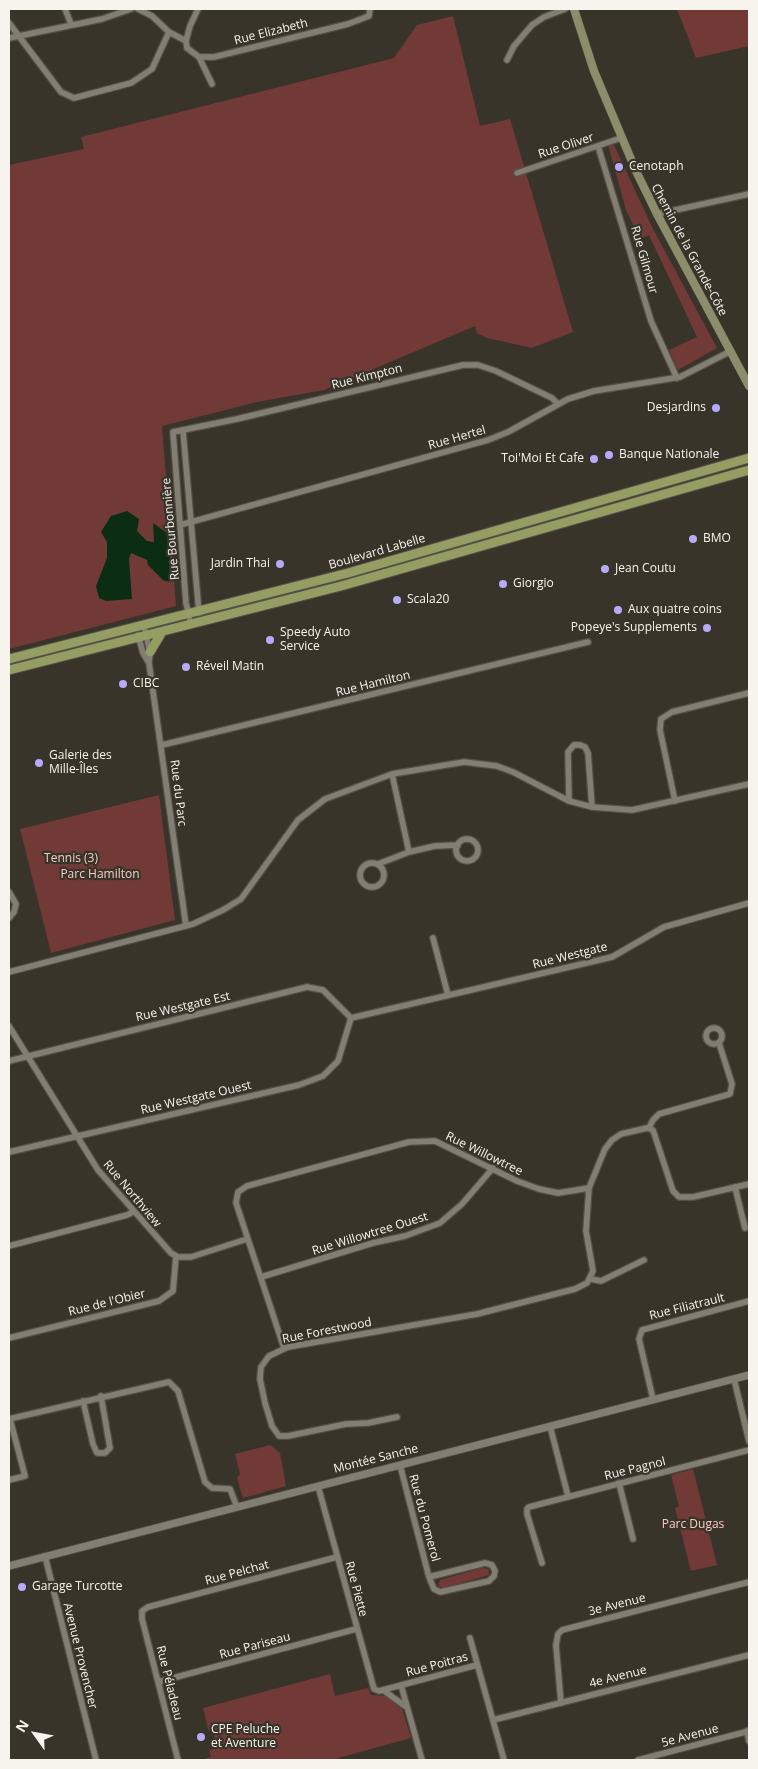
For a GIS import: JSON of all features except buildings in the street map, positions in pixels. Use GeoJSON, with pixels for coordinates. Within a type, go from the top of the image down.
{"type":"FeatureCollection","features":[{"type":"Feature","properties":{"kind":"main road","name":"Chemin de la Grande-Côte"},"geometry":{"type":"LineString","coordinates":[[574,9],[594,71],[621,138],[657,214],[749,386]]}},
{"type":"Feature","properties":{"kind":"main road","name":"Boulevard Labelle"},"geometry":{"type":"LineString","coordinates":[[9,659],[188,615],[400,559],[749,458]]}},
{"type":"Feature","properties":{"kind":"main road","name":"Boulevard Labelle"},"geometry":{"type":"LineString","coordinates":[[9,670],[202,622],[427,562],[749,470]]}},
{"type":"Feature","properties":{"kind":"main road"},"geometry":{"type":"LineString","coordinates":[[150,652],[162,632]]}},
{"type":"Feature","properties":{"kind":"street"},"geometry":{"type":"LineString","coordinates":[[65,9],[71,24]]}},
{"type":"Feature","properties":{"kind":"street"},"geometry":{"type":"LineString","coordinates":[[9,38],[102,19],[131,9]]}},
{"type":"Feature","properties":{"kind":"street"},"geometry":{"type":"LineString","coordinates":[[138,9],[152,16],[170,32],[186,41]]}},
{"type":"Feature","properties":{"kind":"street"},"geometry":{"type":"LineString","coordinates":[[198,9],[190,26],[186,41],[187,48],[199,58],[212,84]]}},
{"type":"Feature","properties":{"kind":"street","name":"Rue Elizabeth"},"geometry":{"type":"LineString","coordinates":[[199,58],[214,57],[348,24],[369,16],[370,9]]}},
{"type":"Feature","properties":{"kind":"street"},"geometry":{"type":"LineString","coordinates":[[507,60],[509,52],[529,28],[544,17],[566,9]]}},
{"type":"Feature","properties":{"kind":"street"},"geometry":{"type":"LineString","coordinates":[[9,23],[61,92],[74,98],[131,83],[152,69],[170,32]]}},
{"type":"Feature","properties":{"kind":"street","name":"Rue Oliver"},"geometry":{"type":"LineString","coordinates":[[517,173],[621,138]]}},
{"type":"Feature","properties":{"kind":"street","name":"Rue Gilmour"},"geometry":{"type":"LineString","coordinates":[[598,146],[654,328],[677,378]]}},
{"type":"Feature","properties":{"kind":"street"},"geometry":{"type":"LineString","coordinates":[[657,214],[749,194]]}},
{"type":"Feature","properties":{"kind":"street","name":"Rue Hertel"},"geometry":{"type":"LineString","coordinates":[[180,525],[488,440],[508,432],[558,404],[594,391],[677,378],[730,351]]}},
{"type":"Feature","properties":{"kind":"street","name":"Rue Kimpton"},"geometry":{"type":"LineString","coordinates":[[173,432],[463,365],[478,366],[496,371],[552,398],[558,404]]}},
{"type":"Feature","properties":{"kind":"street","name":"Rue Bourbonnière"},"geometry":{"type":"LineString","coordinates":[[183,431],[190,523],[199,612],[202,622]]}},
{"type":"Feature","properties":{"kind":"street","name":"Rue Bourbonnière"},"geometry":{"type":"LineString","coordinates":[[173,432],[190,625]]}},
{"type":"Feature","properties":{"kind":"street","name":"Rue du Parc"},"geometry":{"type":"LineString","coordinates":[[140,626],[150,652],[149,663],[186,926]]}},
{"type":"Feature","properties":{"kind":"street","name":"Rue du Parc"},"geometry":{"type":"LineString","coordinates":[[143,637],[143,653],[149,663]]}},
{"type":"Feature","properties":{"kind":"street","name":"Rue Hamilton"},"geometry":{"type":"LineString","coordinates":[[162,746],[588,642]]}},
{"type":"Feature","properties":{"kind":"street"},"geometry":{"type":"LineString","coordinates":[[675,801],[660,730],[661,719],[672,712],[749,694]]}},
{"type":"Feature","properties":{"kind":"street"},"geometry":{"type":"LineString","coordinates":[[569,801],[568,752],[574,745],[580,744],[586,748],[588,753],[592,807]]}},
{"type":"Feature","properties":{"kind":"street"},"geometry":{"type":"LineString","coordinates":[[9,972],[201,922],[241,899],[298,820],[324,799],[392,774],[464,762],[497,766],[513,772],[569,801],[592,807],[632,810],[749,784]]}},
{"type":"Feature","properties":{"kind":"street"},"geometry":{"type":"LineString","coordinates":[[392,774],[409,852]]}},
{"type":"Feature","properties":{"kind":"street"},"geometry":{"type":"LineString","coordinates":[[378,864],[384,872],[382,882],[374,887],[365,886],[359,878],[361,868],[369,863],[378,864],[409,852],[435,846],[458,845]]}},
{"type":"Feature","properties":{"kind":"street"},"geometry":{"type":"LineString","coordinates":[[9,892],[15,899],[16,907],[9,918]]}},
{"type":"Feature","properties":{"kind":"street","name":"Rue Westgate"},"geometry":{"type":"LineString","coordinates":[[351,1018],[612,957],[664,926],[749,903]]}},
{"type":"Feature","properties":{"kind":"street"},"geometry":{"type":"LineString","coordinates":[[433,938],[448,995]]}},
{"type":"Feature","properties":{"kind":"street","name":"Rue Westgate Est"},"geometry":{"type":"LineString","coordinates":[[9,1061],[307,987],[323,990],[351,1018]]}},
{"type":"Feature","properties":{"kind":"street","name":"Rue Westgate Ouest"},"geometry":{"type":"LineString","coordinates":[[9,1152],[299,1085],[323,1076],[338,1061],[351,1018]]}},
{"type":"Feature","properties":{"kind":"street","name":"Rue Northview"},"geometry":{"type":"LineString","coordinates":[[9,1026],[102,1176],[133,1212],[176,1256]]}},
{"type":"Feature","properties":{"kind":"street"},"geometry":{"type":"LineString","coordinates":[[649,1128],[659,1114],[730,1094],[732,1084],[719,1043]]}},
{"type":"Feature","properties":{"kind":"street"},"geometry":{"type":"LineString","coordinates":[[591,1280],[593,1268],[586,1225],[589,1188],[605,1149],[612,1140],[626,1132],[649,1128],[655,1132],[672,1187],[679,1197],[693,1198],[749,1184]]}},
{"type":"Feature","properties":{"kind":"street","name":"Rue Willowtree"},"geometry":{"type":"LineString","coordinates":[[284,1348],[236,1203],[238,1192],[248,1186],[409,1142],[435,1141],[517,1181],[548,1192],[589,1188]]}},
{"type":"Feature","properties":{"kind":"street","name":"Rue Willowtree Ouest"},"geometry":{"type":"LineString","coordinates":[[261,1277],[373,1243],[405,1236],[440,1223],[462,1204],[493,1168]]}},
{"type":"Feature","properties":{"kind":"street"},"geometry":{"type":"LineString","coordinates":[[735,1188],[745,1228]]}},
{"type":"Feature","properties":{"kind":"street"},"geometry":{"type":"LineString","coordinates":[[9,1246],[133,1212]]}},
{"type":"Feature","properties":{"kind":"street"},"geometry":{"type":"LineString","coordinates":[[176,1256],[192,1257],[247,1239]]}},
{"type":"Feature","properties":{"kind":"street","name":"Rue de l'Obier"},"geometry":{"type":"LineString","coordinates":[[9,1338],[159,1301],[173,1291],[176,1256]]}},
{"type":"Feature","properties":{"kind":"street","name":"Rue Forestwood"},"geometry":{"type":"LineString","coordinates":[[397,1417],[368,1423],[339,1425],[288,1436],[278,1436],[268,1415],[260,1374],[266,1359],[284,1348],[477,1314],[575,1289],[591,1280],[601,1281],[644,1260]]}},
{"type":"Feature","properties":{"kind":"street","name":"Rue Filiatrault"},"geometry":{"type":"LineString","coordinates":[[653,1399],[639,1339],[642,1330],[749,1302]]}},
{"type":"Feature","properties":{"kind":"street","name":"Montée Sanche"},"geometry":{"type":"LineString","coordinates":[[9,1566],[749,1375]]}},
{"type":"Feature","properties":{"kind":"street"},"geometry":{"type":"LineString","coordinates":[[734,1379],[749,1441]]}},
{"type":"Feature","properties":{"kind":"street"},"geometry":{"type":"LineString","coordinates":[[9,1480],[24,1476],[9,1419],[83,1400],[169,1382],[178,1391],[205,1482],[212,1488],[230,1489],[237,1507]]}},
{"type":"Feature","properties":{"kind":"street"},"geometry":{"type":"LineString","coordinates":[[83,1400],[93,1444],[97,1453],[105,1453],[110,1448],[101,1396]]}},
{"type":"Feature","properties":{"kind":"street"},"geometry":{"type":"LineString","coordinates":[[550,1426],[568,1496]]}},
{"type":"Feature","properties":{"kind":"street","name":"Rue Pagnol"},"geometry":{"type":"LineString","coordinates":[[542,1563],[531,1531],[527,1509],[532,1506],[749,1450]]}},
{"type":"Feature","properties":{"kind":"street","name":"Rue du Pomerol"},"geometry":{"type":"LineString","coordinates":[[400,1465],[429,1577],[434,1589],[440,1592],[489,1581],[494,1576],[495,1571],[492,1565],[486,1563],[429,1577]]}},
{"type":"Feature","properties":{"kind":"street"},"geometry":{"type":"LineString","coordinates":[[619,1483],[634,1539]]}},
{"type":"Feature","properties":{"kind":"street","name":"Rue Piette"},"geometry":{"type":"LineString","coordinates":[[318,1486],[372,1686],[375,1690],[382,1690],[395,1697],[407,1708]]}},
{"type":"Feature","properties":{"kind":"street","name":"Avenue Provencher"},"geometry":{"type":"LineString","coordinates":[[45,1556],[96,1760]]}},
{"type":"Feature","properties":{"kind":"street","name":"Rue Pelchat"},"geometry":{"type":"LineString","coordinates":[[142,1611],[337,1557]]}},
{"type":"Feature","properties":{"kind":"street","name":"3e Avenue"},"geometry":{"type":"LineString","coordinates":[[561,1703],[556,1645],[558,1634],[562,1630],[749,1582]]}},
{"type":"Feature","properties":{"kind":"street","name":"Rue Péladeau"},"geometry":{"type":"LineString","coordinates":[[142,1611],[142,1619],[178,1760]]}},
{"type":"Feature","properties":{"kind":"street","name":"Rue Pariseau"},"geometry":{"type":"LineString","coordinates":[[158,1682],[356,1630]]}},
{"type":"Feature","properties":{"kind":"street"},"geometry":{"type":"LineString","coordinates":[[470,1638],[504,1760]]}},
{"type":"Feature","properties":{"kind":"street","name":"4e Avenue"},"geometry":{"type":"LineString","coordinates":[[493,1720],[749,1655]]}},
{"type":"Feature","properties":{"kind":"street","name":"Rue Poitras"},"geometry":{"type":"LineString","coordinates":[[401,1685],[477,1665]]}},
{"type":"Feature","properties":{"kind":"street"},"geometry":{"type":"LineString","coordinates":[[382,1690],[401,1685],[422,1760]]}},
{"type":"Feature","properties":{"kind":"street","name":"5e Avenue"},"geometry":{"type":"LineString","coordinates":[[638,1760],[748,1731],[749,1741]]}},
{"type":"Feature","properties":{"kind":"green space"},"geometry":{"type":"Polygon","coordinates":[[[677,9],[749,9],[749,46],[696,58],[677,9]]]}},
{"type":"Feature","properties":{"kind":"green space"},"geometry":{"type":"Polygon","coordinates":[[[453,16],[480,126],[510,119],[573,332],[532,348],[487,338],[477,333],[475,326],[324,390],[257,402],[162,426],[176,606],[9,649],[9,165],[84,149],[81,137],[394,58],[417,25],[453,16]]]}},
{"type":"Feature","properties":{"kind":"green space"},"geometry":{"type":"Polygon","coordinates":[[[608,145],[614,145],[653,229],[717,348],[678,370],[669,350],[697,337],[649,235],[640,239],[626,210],[608,145]]]}},
{"type":"Feature","properties":{"kind":"green space","name":"Parc Hamilton"},"geometry":{"type":"Polygon","coordinates":[[[159,795],[175,920],[51,953],[20,829],[159,795]]]}},
{"type":"Feature","properties":{"kind":"green space"},"geometry":{"type":"Polygon","coordinates":[[[270,1445],[280,1453],[286,1486],[243,1498],[237,1478],[240,1474],[235,1454],[270,1445]]]}},
{"type":"Feature","properties":{"kind":"green space","name":"Parc Dugas"},"geometry":{"type":"Polygon","coordinates":[[[693,1469],[717,1565],[691,1571],[675,1508],[679,1506],[671,1475],[693,1469]]]}},
{"type":"Feature","properties":{"kind":"green space"},"geometry":{"type":"Polygon","coordinates":[[[482,1568],[489,1569],[489,1575],[443,1588],[438,1586],[440,1580],[482,1568]]]}},
{"type":"Feature","properties":{"kind":"green space"},"geometry":{"type":"Polygon","coordinates":[[[330,1674],[335,1696],[368,1688],[371,1695],[388,1696],[401,1705],[411,1738],[331,1760],[201,1760],[211,1757],[209,1748],[211,1750],[217,1748],[213,1732],[211,1733],[208,1729],[203,1708],[330,1674]]]}},
{"type":"Feature","properties":{"kind":"shaded area"},"geometry":{"type":"Polygon","coordinates":[[[127,511],[139,519],[137,531],[147,541],[154,542],[153,523],[171,536],[169,582],[163,580],[148,565],[147,560],[131,553],[129,559],[132,599],[106,601],[99,598],[96,586],[107,558],[107,542],[101,532],[111,516],[127,511]]]}},
{"type":"Feature","properties":{"kind":"place","name":"Cenotaph"},"geometry":{"type":"Point","coordinates":[619,167]}},
{"type":"Feature","properties":{"kind":"place","name":"Desjardins"},"geometry":{"type":"Point","coordinates":[716,408]}},
{"type":"Feature","properties":{"kind":"place","name":"Banque Nationale"},"geometry":{"type":"Point","coordinates":[609,455]}},
{"type":"Feature","properties":{"kind":"place","name":"Toi'Moi Et Cafe"},"geometry":{"type":"Point","coordinates":[594,459]}},
{"type":"Feature","properties":{"kind":"place","name":"BMO"},"geometry":{"type":"Point","coordinates":[693,539]}},
{"type":"Feature","properties":{"kind":"place","name":"Jardin Thai"},"geometry":{"type":"Point","coordinates":[280,564]}},
{"type":"Feature","properties":{"kind":"place","name":"Jean Coutu"},"geometry":{"type":"Point","coordinates":[605,569]}},
{"type":"Feature","properties":{"kind":"place","name":"Giorgio"},"geometry":{"type":"Point","coordinates":[503,584]}},
{"type":"Feature","properties":{"kind":"place","name":"Scala20"},"geometry":{"type":"Point","coordinates":[397,600]}},
{"type":"Feature","properties":{"kind":"place","name":"Aux quatre coins"},"geometry":{"type":"Point","coordinates":[618,610]}},
{"type":"Feature","properties":{"kind":"place","name":"Popeye's Supplements"},"geometry":{"type":"Point","coordinates":[707,628]}},
{"type":"Feature","properties":{"kind":"place","name":"Speedy Auto Service"},"geometry":{"type":"Point","coordinates":[270,640]}},
{"type":"Feature","properties":{"kind":"place","name":"Réveil Matin"},"geometry":{"type":"Point","coordinates":[186,667]}},
{"type":"Feature","properties":{"kind":"place","name":"CIBC"},"geometry":{"type":"Point","coordinates":[123,684]}},
{"type":"Feature","properties":{"kind":"place","name":"Galerie des Mille-Îles"},"geometry":{"type":"Point","coordinates":[39,763]}},
{"type":"Feature","properties":{"kind":"place","name":"Garage Turcotte"},"geometry":{"type":"Point","coordinates":[22,1587]}},
{"type":"Feature","properties":{"kind":"place","name":"CPE Peluche et Aventure"},"geometry":{"type":"Point","coordinates":[201,1737]}},
{"type":"Feature","properties":{"kind":"park label","name":"Tennis (3)"},"geometry":{"type":"Point","coordinates":[71,859]}}]}
